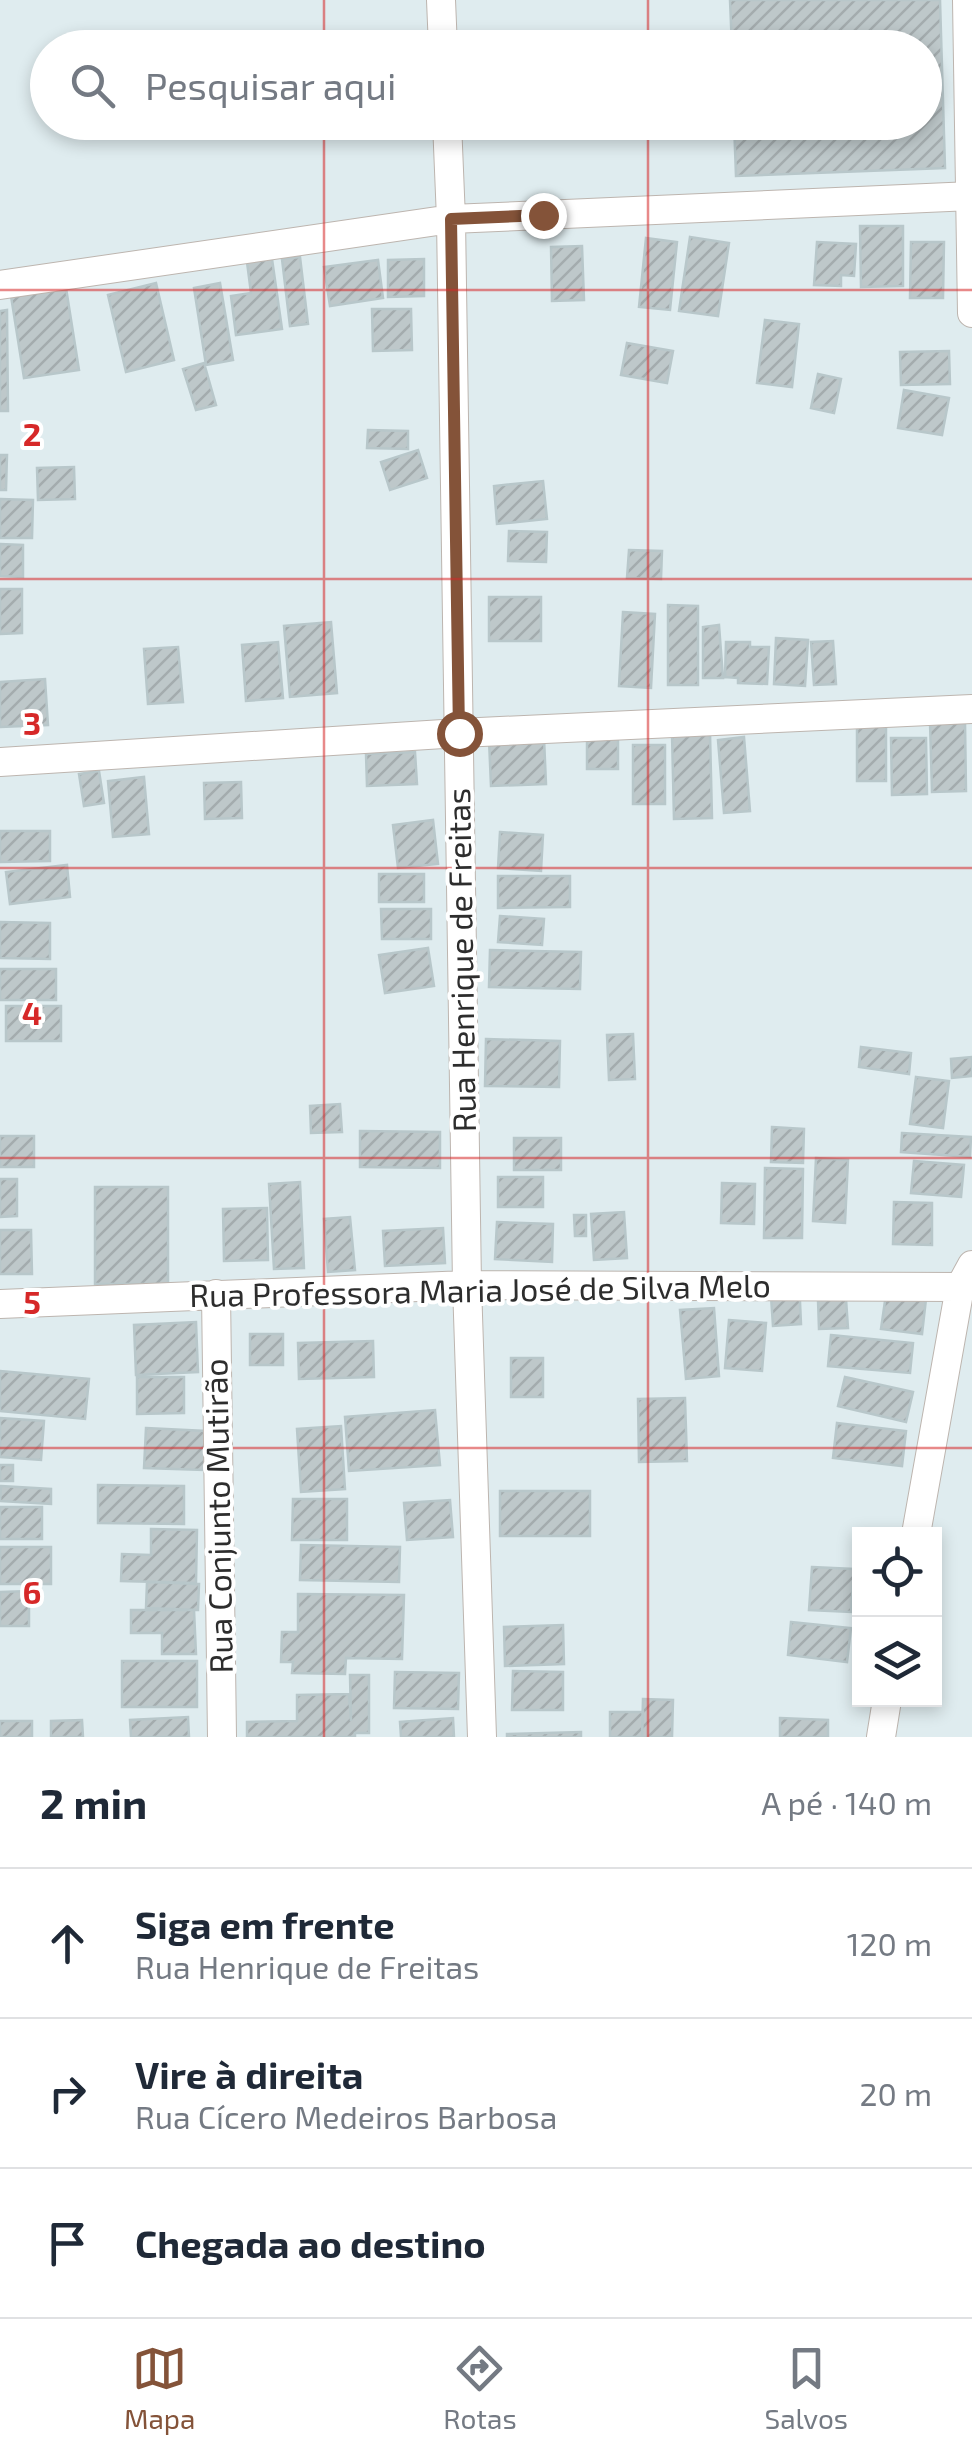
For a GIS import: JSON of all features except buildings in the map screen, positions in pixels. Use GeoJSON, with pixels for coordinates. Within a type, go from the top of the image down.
{"type":"FeatureCollection","features":[{"type":"Feature","properties":{"kind":"street"},"geometry":{"type":"LineString","coordinates":[[441,0],[442,30]]}},
{"type":"Feature","properties":{"kind":"street"},"geometry":{"type":"LineString","coordinates":[[967,0],[972,313]]}},
{"type":"Feature","properties":{"kind":"street","name":"Rua Henrique de Freitas"},"geometry":{"type":"LineString","coordinates":[[447,140],[467,1285],[482,1737]]}},
{"type":"Feature","properties":{"kind":"street"},"geometry":{"type":"LineString","coordinates":[[0,285],[451,219],[970,196]]}},
{"type":"Feature","properties":{"kind":"street"},"geometry":{"type":"LineString","coordinates":[[0,762],[459,733],[972,709]]}},
{"type":"Feature","properties":{"kind":"street"},"geometry":{"type":"LineString","coordinates":[[917,1527],[966,1276]]}},
{"type":"Feature","properties":{"kind":"street","name":"Rua Professora Maria José de Silva Melo"},"geometry":{"type":"LineString","coordinates":[[0,1304],[467,1285],[966,1276]]}},
{"type":"Feature","properties":{"kind":"street","name":"Rua Conjunto Mutirão"},"geometry":{"type":"LineString","coordinates":[[216,1294],[222,1737]]}},
{"type":"Feature","properties":{"kind":"street"},"geometry":{"type":"LineString","coordinates":[[880,1737],[886,1707]]}},
{"type":"Feature","properties":{"kind":"route"},"geometry":{"type":"LineString","coordinates":[[459,733],[451,219],[543,215]]}}]}
